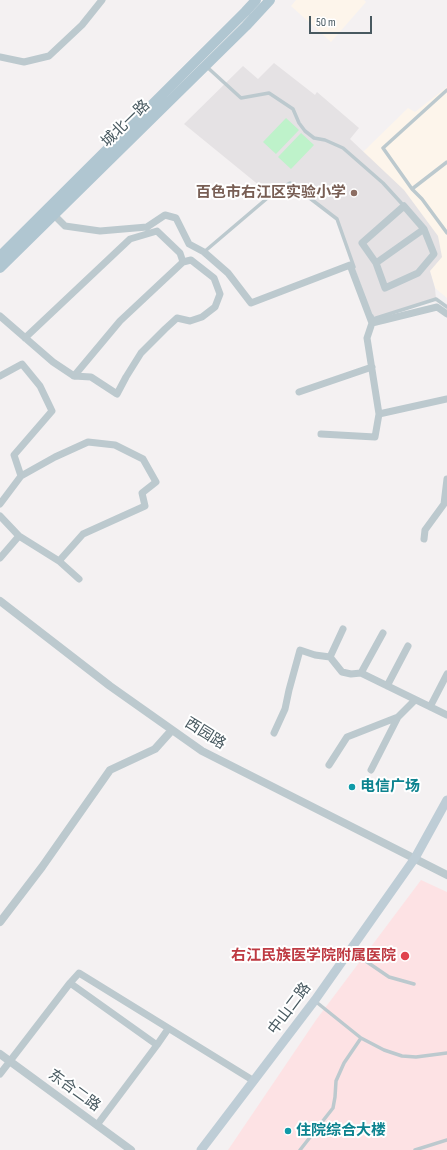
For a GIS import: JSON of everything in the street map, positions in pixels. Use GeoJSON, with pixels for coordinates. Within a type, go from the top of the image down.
{"type":"FeatureCollection","features":[{"type":"Feature","properties":{"kind":"main road","name":"城北一路"},"geometry":{"type":"LineString","coordinates":[[0,256],[256,0]]}},
{"type":"Feature","properties":{"kind":"main road","name":"城北一路"},"geometry":{"type":"LineString","coordinates":[[0,268],[206,66],[270,0]]}},
{"type":"Feature","properties":{"kind":"main road","name":"中山二路"},"geometry":{"type":"LineString","coordinates":[[201,1150],[315,1000],[414,858],[447,800]]}},
{"type":"Feature","properties":{"kind":"street"},"geometry":{"type":"LineString","coordinates":[[0,57],[24,62],[49,56],[82,25],[102,0]]}},
{"type":"Feature","properties":{"kind":"street"},"geometry":{"type":"LineString","coordinates":[[404,206],[424,229],[434,254],[418,273],[385,288],[376,263],[362,243],[404,206]]}},
{"type":"Feature","properties":{"kind":"street"},"geometry":{"type":"LineString","coordinates":[[54,215],[64,226],[100,231],[148,227],[165,215],[176,218],[189,244],[204,252],[228,273],[251,303],[350,265],[372,323],[367,338],[379,414],[375,437],[320,434]]}},
{"type":"Feature","properties":{"kind":"street"},"geometry":{"type":"LineString","coordinates":[[376,263],[424,229]]}},
{"type":"Feature","properties":{"kind":"street"},"geometry":{"type":"LineString","coordinates":[[25,338],[130,239],[157,231],[180,253],[183,262]]}},
{"type":"Feature","properties":{"kind":"street"},"geometry":{"type":"LineString","coordinates":[[0,316],[53,362],[74,376],[91,377],[117,394],[141,353],[177,318],[190,321],[202,317],[215,307],[220,294],[214,278],[191,260],[183,262],[120,321],[74,376]]}},
{"type":"Feature","properties":{"kind":"street"},"geometry":{"type":"LineString","coordinates":[[372,323],[437,308],[447,314]]}},
{"type":"Feature","properties":{"kind":"street"},"geometry":{"type":"LineString","coordinates":[[0,376],[22,364],[40,386],[52,411],[14,455],[21,476]]}},
{"type":"Feature","properties":{"kind":"street"},"geometry":{"type":"LineString","coordinates":[[299,392],[372,367]]}},
{"type":"Feature","properties":{"kind":"street"},"geometry":{"type":"LineString","coordinates":[[379,414],[447,399]]}},
{"type":"Feature","properties":{"kind":"street"},"geometry":{"type":"LineString","coordinates":[[0,504],[21,476],[55,457],[88,442],[114,445],[143,459],[156,482],[142,493],[145,506],[83,534],[59,562]]}},
{"type":"Feature","properties":{"kind":"street"},"geometry":{"type":"LineString","coordinates":[[424,539],[425,530],[444,504],[447,479]]}},
{"type":"Feature","properties":{"kind":"street"},"geometry":{"type":"LineString","coordinates":[[0,516],[19,536],[59,562],[79,579]]}},
{"type":"Feature","properties":{"kind":"street"},"geometry":{"type":"LineString","coordinates":[[0,558],[19,536]]}},
{"type":"Feature","properties":{"kind":"street","name":"西园路"},"geometry":{"type":"LineString","coordinates":[[0,601],[110,686],[202,751],[447,875]]}},
{"type":"Feature","properties":{"kind":"street"},"geometry":{"type":"LineString","coordinates":[[330,657],[343,629]]}},
{"type":"Feature","properties":{"kind":"street"},"geometry":{"type":"LineString","coordinates":[[361,674],[383,633]]}},
{"type":"Feature","properties":{"kind":"street"},"geometry":{"type":"LineString","coordinates":[[387,686],[408,646]]}},
{"type":"Feature","properties":{"kind":"street"},"geometry":{"type":"LineString","coordinates":[[274,733],[285,709],[288,690],[300,650],[315,655],[330,657],[342,672],[361,674],[447,715]]}},
{"type":"Feature","properties":{"kind":"street"},"geometry":{"type":"LineString","coordinates":[[430,707],[447,674]]}},
{"type":"Feature","properties":{"kind":"street"},"geometry":{"type":"LineString","coordinates":[[371,770],[398,717],[415,700]]}},
{"type":"Feature","properties":{"kind":"street"},"geometry":{"type":"LineString","coordinates":[[330,765],[347,737],[398,717]]}},
{"type":"Feature","properties":{"kind":"street"},"geometry":{"type":"LineString","coordinates":[[0,922],[42,867],[110,770],[155,749],[172,730]]}},
{"type":"Feature","properties":{"kind":"street"},"geometry":{"type":"LineString","coordinates":[[0,1074],[79,973],[254,1081]]}},
{"type":"Feature","properties":{"kind":"street"},"geometry":{"type":"LineString","coordinates":[[70,983],[157,1045]]}},
{"type":"Feature","properties":{"kind":"street"},"geometry":{"type":"LineString","coordinates":[[97,1125],[168,1029]]}},
{"type":"Feature","properties":{"kind":"street","name":"东合二路"},"geometry":{"type":"LineString","coordinates":[[0,1054],[131,1150]]}},
{"type":"Feature","properties":{"kind":"lane"},"geometry":{"type":"LineString","coordinates":[[206,66],[241,98],[269,93],[293,109],[299,124],[305,131],[314,138],[325,140],[343,148],[383,183],[404,206]]}},
{"type":"Feature","properties":{"kind":"lane"},"geometry":{"type":"LineString","coordinates":[[447,90],[383,148],[412,189],[422,199],[447,233]]}},
{"type":"Feature","properties":{"kind":"lane"},"geometry":{"type":"LineString","coordinates":[[412,189],[447,162]]}},
{"type":"Feature","properties":{"kind":"lane"},"geometry":{"type":"LineString","coordinates":[[204,252],[271,195],[290,183],[337,219],[374,319],[436,299],[447,307]]}},
{"type":"Feature","properties":{"kind":"lane"},"geometry":{"type":"LineString","coordinates":[[350,950],[389,977],[414,984]]}},
{"type":"Feature","properties":{"kind":"lane"},"geometry":{"type":"LineString","coordinates":[[315,1000],[361,1038],[384,1050],[402,1056],[416,1057],[447,1053]]}},
{"type":"Feature","properties":{"kind":"lane"},"geometry":{"type":"LineString","coordinates":[[300,1150],[332,1108],[335,1097],[336,1081],[344,1063],[361,1038]]}},
{"type":"Feature","properties":{"kind":"lane"},"geometry":{"type":"LineString","coordinates":[[415,1150],[447,1140]]}},
{"type":"Feature","properties":{"kind":"shaded area"},"geometry":{"type":"Polygon","coordinates":[[[296,0],[364,0],[366,2],[331,42],[291,6],[296,0]]]}},
{"type":"Feature","properties":{"kind":"shaded area","name":"百色市右江区实验小学"},"geometry":{"type":"Polygon","coordinates":[[[274,63],[315,95],[317,92],[359,128],[350,139],[404,190],[438,236],[442,257],[430,271],[435,288],[436,299],[373,319],[337,219],[290,183],[271,195],[184,124],[243,66],[258,79],[274,63]]]}},
{"type":"Feature","properties":{"kind":"shaded area"},"geometry":{"type":"Polygon","coordinates":[[[447,87],[447,298],[435,288],[430,271],[363,152],[408,108],[415,112],[447,87]]]}},
{"type":"Feature","properties":{"kind":"shaded area","name":"右江民族医学院附属医院"},"geometry":{"type":"Polygon","coordinates":[[[421,880],[447,892],[447,1150],[228,1150],[316,1020],[421,880]]]}},
{"type":"Feature","properties":{"kind":"green space"},"geometry":{"type":"Polygon","coordinates":[[[286,118],[299,130],[276,154],[263,142],[286,118]]]}},
{"type":"Feature","properties":{"kind":"green space"},"geometry":{"type":"Polygon","coordinates":[[[301,133],[314,145],[291,169],[278,157],[301,133]]]}},
{"type":"Feature","properties":{"kind":"place","name":"百色市右江区实验小学"},"geometry":{"type":"Point","coordinates":[354,193]}},
{"type":"Feature","properties":{"kind":"place","name":"电信广场"},"geometry":{"type":"Point","coordinates":[352,787]}},
{"type":"Feature","properties":{"kind":"place","name":"右江民族医学院附属医院"},"geometry":{"type":"Point","coordinates":[405,956]}},
{"type":"Feature","properties":{"kind":"place","name":"住院综合大楼"},"geometry":{"type":"Point","coordinates":[288,1131]}}]}
